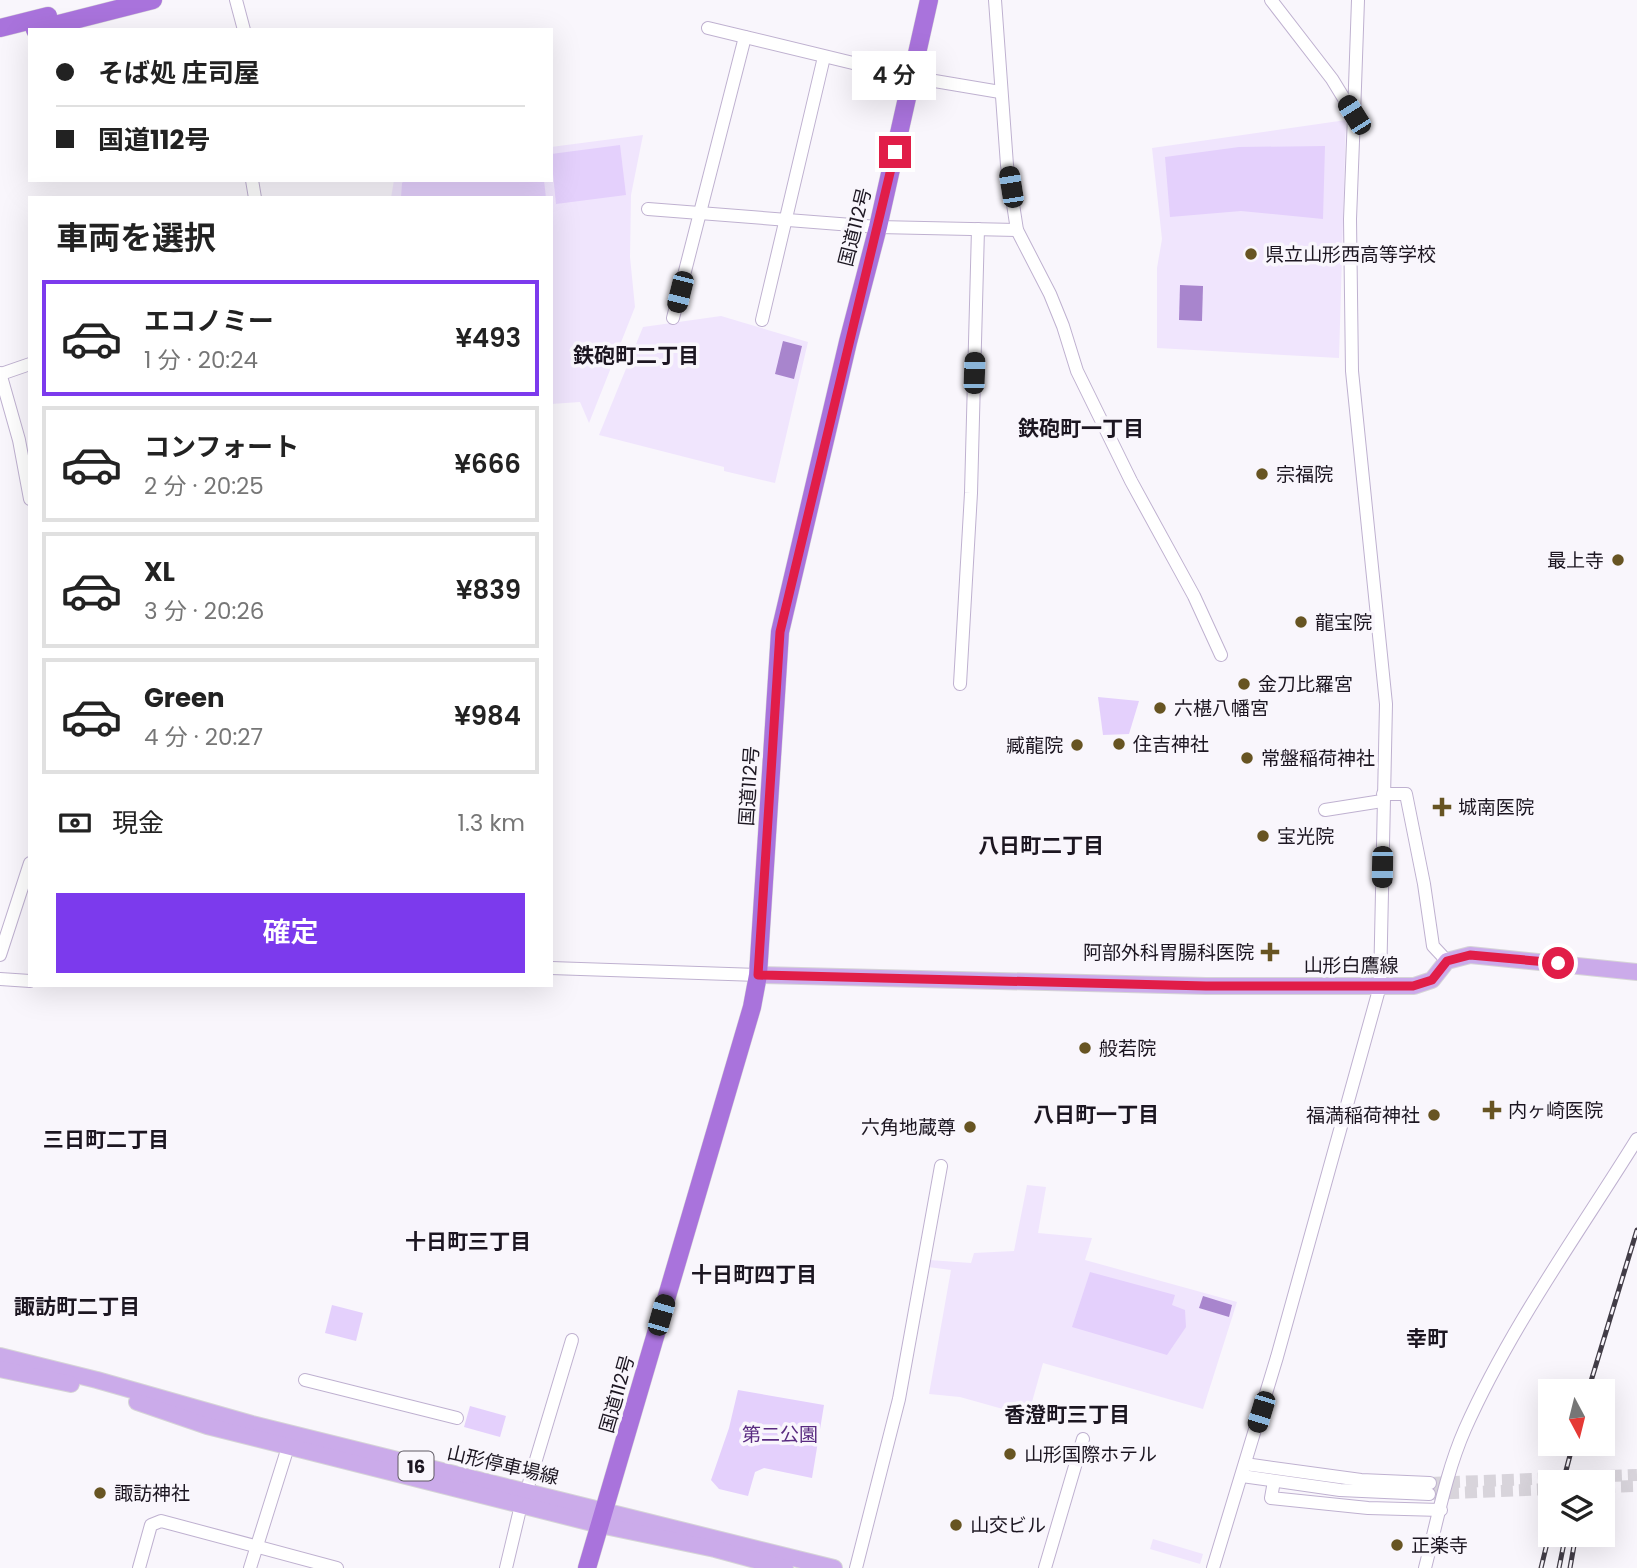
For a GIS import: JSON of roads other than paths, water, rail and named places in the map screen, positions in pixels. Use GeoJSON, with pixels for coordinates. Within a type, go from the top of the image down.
{"type":"FeatureCollection","features":[{"type":"Feature","properties":{"kind":"highway"},"geometry":{"type":"LineString","coordinates":[[0,28],[113,0]]}},
{"type":"Feature","properties":{"kind":"highway"},"geometry":{"type":"LineString","coordinates":[[40,28],[153,0]]}},
{"type":"Feature","properties":{"kind":"highway","name":"国道112号"},"geometry":{"type":"LineString","coordinates":[[587,1568],[752,1007],[758,975],[780,632],[847,346],[878,227],[929,0]]}},
{"type":"Feature","properties":{"kind":"highway"},"geometry":{"type":"LineString","coordinates":[[0,38],[28,31]]}},
{"type":"Feature","properties":{"kind":"main road"},"geometry":{"type":"LineString","coordinates":[[1447,961],[1470,955],[1637,972]]}},
{"type":"Feature","properties":{"kind":"main road","name":"山形白鷹線"},"geometry":{"type":"LineString","coordinates":[[758,975],[1206,986],[1413,986],[1432,980],[1447,961]]}},
{"type":"Feature","properties":{"kind":"main road","name":"山形停車場線"},"geometry":{"type":"LineString","coordinates":[[0,1356],[97,1380],[523,1499]]}},
{"type":"Feature","properties":{"kind":"main road","name":"山形停車場線"},"geometry":{"type":"LineString","coordinates":[[0,1369],[108,1393],[207,1426],[288,1447],[834,1568]]}},
{"type":"Feature","properties":{"kind":"main road","name":"山形停車場線"},"geometry":{"type":"LineString","coordinates":[[602,1518],[785,1568]]}},
{"type":"Feature","properties":{"kind":"street"},"geometry":{"type":"LineString","coordinates":[[236,0],[243,28]]}},
{"type":"Feature","properties":{"kind":"street"},"geometry":{"type":"LineString","coordinates":[[996,0],[1000,92],[1017,230],[1054,304],[1077,371],[1130,481],[1194,596],[1221,655]]}},
{"type":"Feature","properties":{"kind":"street"},"geometry":{"type":"LineString","coordinates":[[1271,0],[1332,79],[1354,115]]}},
{"type":"Feature","properties":{"kind":"street"},"geometry":{"type":"LineString","coordinates":[[1213,1568],[1277,1357],[1380,986],[1386,704],[1352,371],[1350,219],[1358,0]]}},
{"type":"Feature","properties":{"kind":"street"},"geometry":{"type":"LineString","coordinates":[[708,28],[911,77],[1000,92]]}},
{"type":"Feature","properties":{"kind":"street"},"geometry":{"type":"LineString","coordinates":[[673,318],[745,37]]}},
{"type":"Feature","properties":{"kind":"street"},"geometry":{"type":"LineString","coordinates":[[762,320],[824,57]]}},
{"type":"Feature","properties":{"kind":"street"},"geometry":{"type":"LineString","coordinates":[[648,209],[878,227],[1017,230]]}},
{"type":"Feature","properties":{"kind":"street"},"geometry":{"type":"LineString","coordinates":[[960,684],[971,492],[978,229]]}},
{"type":"Feature","properties":{"kind":"street"},"geometry":{"type":"LineString","coordinates":[[28,364],[0,373],[19,440],[28,488]]}},
{"type":"Feature","properties":{"kind":"street"},"geometry":{"type":"LineString","coordinates":[[1325,810],[1406,794],[1433,946],[1447,961]]}},
{"type":"Feature","properties":{"kind":"street"},"geometry":{"type":"LineString","coordinates":[[0,955],[28,869]]}},
{"type":"Feature","properties":{"kind":"street"},"geometry":{"type":"LineString","coordinates":[[553,968],[758,975]]}},
{"type":"Feature","properties":{"kind":"street"},"geometry":{"type":"LineString","coordinates":[[0,979],[28,981]]}},
{"type":"Feature","properties":{"kind":"street"},"geometry":{"type":"LineString","coordinates":[[1426,1568],[1450,1470],[1465,1430],[1527,1311],[1637,1139]]}},
{"type":"Feature","properties":{"kind":"street"},"geometry":{"type":"LineString","coordinates":[[856,1568],[899,1399],[941,1166]]}},
{"type":"Feature","properties":{"kind":"street"},"geometry":{"type":"LineString","coordinates":[[506,1568],[523,1499],[572,1340]]}},
{"type":"Feature","properties":{"kind":"street"},"geometry":{"type":"LineString","coordinates":[[305,1380],[457,1418]]}},
{"type":"Feature","properties":{"kind":"street"},"geometry":{"type":"LineString","coordinates":[[1045,1568],[1083,1439]]}},
{"type":"Feature","properties":{"kind":"street"},"geometry":{"type":"LineString","coordinates":[[250,1568],[288,1447]]}},
{"type":"Feature","properties":{"kind":"street"},"geometry":{"type":"LineString","coordinates":[[1243,1470],[1429,1488],[1340,1490],[1274,1481],[1243,1470]]}},
{"type":"Feature","properties":{"kind":"street"},"geometry":{"type":"LineString","coordinates":[[1274,1481],[1271,1498],[1368,1508],[1441,1510]]}},
{"type":"Feature","properties":{"kind":"street"},"geometry":{"type":"LineString","coordinates":[[139,1568],[151,1525],[161,1521],[337,1568]]}},
{"type":"Feature","properties":{"kind":"tunnel"},"geometry":{"type":"LineString","coordinates":[[1430,1483],[1637,1475]]}},
{"type":"Feature","properties":{"kind":"tunnel"},"geometry":{"type":"LineString","coordinates":[[1615,1487],[1637,1486]]}},
{"type":"Feature","properties":{"kind":"tunnel"},"geometry":{"type":"LineString","coordinates":[[1429,1494],[1538,1489]]}},
{"type":"Feature","properties":{"kind":"railway"},"geometry":{"type":"LineString","coordinates":[[1592,1379],[1637,1230]]}},
{"type":"Feature","properties":{"kind":"railway"},"geometry":{"type":"LineString","coordinates":[[1566,1470],[1570,1456]]}},
{"type":"Feature","properties":{"kind":"railway"},"geometry":{"type":"LineString","coordinates":[[1541,1568],[1546,1547]]}},
{"type":"Feature","properties":{"kind":"railway"},"geometry":{"type":"LineString","coordinates":[[1559,1568],[1563,1547]]}},
{"type":"Feature","properties":{"kind":"railway"},"geometry":{"type":"LineString","coordinates":[[1570,1568],[1574,1547]]}},
{"type":"Feature","properties":{"kind":"place","name":"県立山形西高等学校"},"geometry":{"type":"Point","coordinates":[1251,254]}},
{"type":"Feature","properties":{"kind":"place","name":"宗福院"},"geometry":{"type":"Point","coordinates":[1262,474]}},
{"type":"Feature","properties":{"kind":"place","name":"最上寺"},"geometry":{"type":"Point","coordinates":[1618,560]}},
{"type":"Feature","properties":{"kind":"place","name":"龍宝院"},"geometry":{"type":"Point","coordinates":[1301,622]}},
{"type":"Feature","properties":{"kind":"place","name":"金刀比羅宮"},"geometry":{"type":"Point","coordinates":[1244,684]}},
{"type":"Feature","properties":{"kind":"place","name":"六椹八幡宮"},"geometry":{"type":"Point","coordinates":[1160,708]}},
{"type":"Feature","properties":{"kind":"place","name":"住吉神社"},"geometry":{"type":"Point","coordinates":[1119,744]}},
{"type":"Feature","properties":{"kind":"place","name":"臧龍院"},"geometry":{"type":"Point","coordinates":[1077,745]}},
{"type":"Feature","properties":{"kind":"place","name":"常盤稲荷神社"},"geometry":{"type":"Point","coordinates":[1247,758]}},
{"type":"Feature","properties":{"kind":"place","name":"城南医院"},"geometry":{"type":"Point","coordinates":[1442,807]}},
{"type":"Feature","properties":{"kind":"place","name":"宝光院"},"geometry":{"type":"Point","coordinates":[1263,836]}},
{"type":"Feature","properties":{"kind":"place","name":"阿部外科胃腸科医院"},"geometry":{"type":"Point","coordinates":[1270,952]}},
{"type":"Feature","properties":{"kind":"place","name":"般若院"},"geometry":{"type":"Point","coordinates":[1085,1048]}},
{"type":"Feature","properties":{"kind":"place","name":"内ヶ崎医院"},"geometry":{"type":"Point","coordinates":[1492,1110]}},
{"type":"Feature","properties":{"kind":"place","name":"福満稲荷神社"},"geometry":{"type":"Point","coordinates":[1434,1115]}},
{"type":"Feature","properties":{"kind":"place","name":"六角地蔵尊"},"geometry":{"type":"Point","coordinates":[970,1127]}},
{"type":"Feature","properties":{"kind":"place","name":"山形国際ホテル"},"geometry":{"type":"Point","coordinates":[1010,1454]}},
{"type":"Feature","properties":{"kind":"place","name":"諏訪神社"},"geometry":{"type":"Point","coordinates":[100,1493]}},
{"type":"Feature","properties":{"kind":"place","name":"山交ビル"},"geometry":{"type":"Point","coordinates":[956,1525]}},
{"type":"Feature","properties":{"kind":"place","name":"正楽寺"},"geometry":{"type":"Point","coordinates":[1397,1545]}},
{"type":"Feature","properties":{"kind":"district","name":"鉄砲町二丁目"},"geometry":{"type":"Point","coordinates":[636,355]}},
{"type":"Feature","properties":{"kind":"district","name":"鉄砲町一丁目"},"geometry":{"type":"Point","coordinates":[1081,428]}},
{"type":"Feature","properties":{"kind":"district","name":"八日町二丁目"},"geometry":{"type":"Point","coordinates":[1041,845]}},
{"type":"Feature","properties":{"kind":"district","name":"八日町一丁目"},"geometry":{"type":"Point","coordinates":[1096,1114]}},
{"type":"Feature","properties":{"kind":"district","name":"三日町二丁目"},"geometry":{"type":"Point","coordinates":[106,1139]}},
{"type":"Feature","properties":{"kind":"district","name":"十日町三丁目"},"geometry":{"type":"Point","coordinates":[468,1241]}},
{"type":"Feature","properties":{"kind":"district","name":"十日町四丁目"},"geometry":{"type":"Point","coordinates":[754,1274]}},
{"type":"Feature","properties":{"kind":"district","name":"諏訪町二丁目"},"geometry":{"type":"Point","coordinates":[77,1306]}},
{"type":"Feature","properties":{"kind":"district","name":"幸町"},"geometry":{"type":"Point","coordinates":[1427,1338]}},
{"type":"Feature","properties":{"kind":"district","name":"香澄町三丁目"},"geometry":{"type":"Point","coordinates":[1067,1414]}},
{"type":"Feature","properties":{"kind":"park label","name":"第二公園"},"geometry":{"type":"Point","coordinates":[780,1434]}}]}
